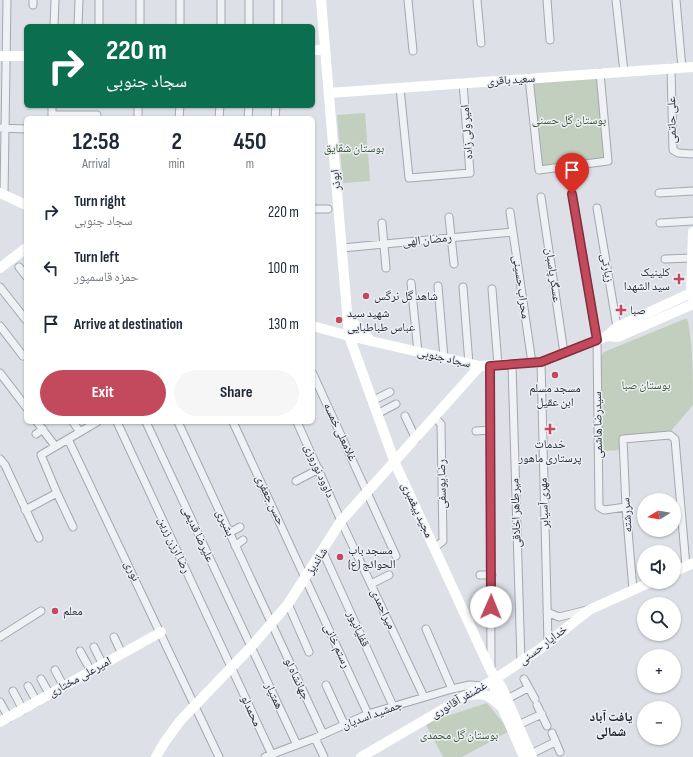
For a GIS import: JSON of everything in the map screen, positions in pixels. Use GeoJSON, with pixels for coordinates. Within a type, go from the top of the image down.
{"type":"FeatureCollection","features":[{"type":"Feature","properties":{"kind":"main road","name":"ابوذر"},"geometry":{"type":"LineString","coordinates":[[322,0],[349,336]]}},
{"type":"Feature","properties":{"kind":"main road"},"geometry":{"type":"LineString","coordinates":[[315,50],[325,50]]}},
{"type":"Feature","properties":{"kind":"main road"},"geometry":{"type":"LineString","coordinates":[[3,56],[24,56]]}},
{"type":"Feature","properties":{"kind":"main road","name":"سعید باقری"},"geometry":{"type":"LineString","coordinates":[[329,93],[693,67]]}},
{"type":"Feature","properties":{"kind":"main road"},"geometry":{"type":"LineString","coordinates":[[2,194],[24,204]]}},
{"type":"Feature","properties":{"kind":"main road"},"geometry":{"type":"LineString","coordinates":[[618,332],[692,295],[691,258],[693,232]]}},
{"type":"Feature","properties":{"kind":"main road"},"geometry":{"type":"LineString","coordinates":[[0,268],[24,250]]}},
{"type":"Feature","properties":{"kind":"main road"},"geometry":{"type":"LineString","coordinates":[[618,332],[693,304]]}},
{"type":"Feature","properties":{"kind":"main road"},"geometry":{"type":"LineString","coordinates":[[347,316],[371,341]]}},
{"type":"Feature","properties":{"kind":"main road","name":"سجاد جنوبی"},"geometry":{"type":"LineString","coordinates":[[315,327],[470,364],[489,366],[536,362],[618,332]]}},
{"type":"Feature","properties":{"kind":"main road","name":"مجید پیغمبری"},"geometry":{"type":"LineString","coordinates":[[349,336],[395,463],[493,675],[502,688],[518,725],[529,756]]}},
{"type":"Feature","properties":{"kind":"main road","name":"شاندیز"},"geometry":{"type":"LineString","coordinates":[[156,757],[164,742],[195,704],[251,647],[288,604],[323,552],[341,521],[367,490],[395,463],[435,418],[489,366]]}},
{"type":"Feature","properties":{"kind":"main road","name":"خدایار حسنی"},"geometry":{"type":"LineString","coordinates":[[493,675],[521,662],[548,643],[589,610],[637,588]]}},
{"type":"Feature","properties":{"kind":"main road","name":"امیرعلی مختاری"},"geometry":{"type":"LineString","coordinates":[[4,720],[161,632]]}},
{"type":"Feature","properties":{"kind":"main road","name":"مجید پیغمبری"},"geometry":{"type":"LineString","coordinates":[[493,675],[495,691],[504,712],[529,756]]}},
{"type":"Feature","properties":{"kind":"main road","name":"غضنفر آقانوری"},"geometry":{"type":"LineString","coordinates":[[360,757],[372,754],[483,686],[493,675]]}},
{"type":"Feature","properties":{"kind":"main road"},"geometry":{"type":"LineString","coordinates":[[467,695],[483,693],[497,703],[504,712]]}},
{"type":"Feature","properties":{"kind":"street"},"geometry":{"type":"LineString","coordinates":[[2,194],[3,56],[7,0]]}},
{"type":"Feature","properties":{"kind":"street"},"geometry":{"type":"LineString","coordinates":[[54,24],[55,0]]}},
{"type":"Feature","properties":{"kind":"street"},"geometry":{"type":"LineString","coordinates":[[78,24],[79,0]]}},
{"type":"Feature","properties":{"kind":"street"},"geometry":{"type":"LineString","coordinates":[[99,0],[99,24]]}},
{"type":"Feature","properties":{"kind":"street"},"geometry":{"type":"LineString","coordinates":[[140,0],[140,24]]}},
{"type":"Feature","properties":{"kind":"street"},"geometry":{"type":"LineString","coordinates":[[180,0],[180,24]]}},
{"type":"Feature","properties":{"kind":"street"},"geometry":{"type":"LineString","coordinates":[[221,0],[221,24]]}},
{"type":"Feature","properties":{"kind":"street"},"geometry":{"type":"LineString","coordinates":[[249,0],[249,24]]}},
{"type":"Feature","properties":{"kind":"street"},"geometry":{"type":"LineString","coordinates":[[278,0],[278,24]]}},
{"type":"Feature","properties":{"kind":"street"},"geometry":{"type":"LineString","coordinates":[[408,0],[413,51]]}},
{"type":"Feature","properties":{"kind":"street"},"geometry":{"type":"LineString","coordinates":[[477,0],[481,43]]}},
{"type":"Feature","properties":{"kind":"street"},"geometry":{"type":"LineString","coordinates":[[547,0],[550,40]]}},
{"type":"Feature","properties":{"kind":"street"},"geometry":{"type":"LineString","coordinates":[[616,0],[624,72]]}},
{"type":"Feature","properties":{"kind":"street"},"geometry":{"type":"LineString","coordinates":[[676,0],[676,68]]}},
{"type":"Feature","properties":{"kind":"street","name":"علی حاتمی"},"geometry":{"type":"LineString","coordinates":[[676,68],[673,150],[675,153],[693,154]]}},
{"type":"Feature","properties":{"kind":"street"},"geometry":{"type":"LineString","coordinates":[[529,78],[539,170],[608,161],[600,73]]}},
{"type":"Feature","properties":{"kind":"street","name":"امیر ولی زاده"},"geometry":{"type":"LineString","coordinates":[[400,88],[409,178],[470,173],[463,83]]}},
{"type":"Feature","properties":{"kind":"street"},"geometry":{"type":"LineString","coordinates":[[3,128],[24,129]]}},
{"type":"Feature","properties":{"kind":"street"},"geometry":{"type":"LineString","coordinates":[[659,193],[693,191]]}},
{"type":"Feature","properties":{"kind":"street","name":"سیدرضا هاشمی"},"geometry":{"type":"LineString","coordinates":[[572,194],[597,340],[599,507],[601,509],[626,508]]}},
{"type":"Feature","properties":{"kind":"street","name":"عسگر پاسبان"},"geometry":{"type":"LineString","coordinates":[[542,197],[564,353]]}},
{"type":"Feature","properties":{"kind":"street","name":"زیارتی"},"geometry":{"type":"LineString","coordinates":[[597,208],[618,332]]}},
{"type":"Feature","properties":{"kind":"street"},"geometry":{"type":"LineString","coordinates":[[315,209],[328,209]]}},
{"type":"Feature","properties":{"kind":"street","name":"محراب حسینی"},"geometry":{"type":"LineString","coordinates":[[510,212],[536,362]]}},
{"type":"Feature","properties":{"kind":"street"},"geometry":{"type":"LineString","coordinates":[[449,217],[454,264]]}},
{"type":"Feature","properties":{"kind":"street"},"geometry":{"type":"LineString","coordinates":[[660,223],[693,221]]}},
{"type":"Feature","properties":{"kind":"street"},"geometry":{"type":"LineString","coordinates":[[382,223],[386,268]]}},
{"type":"Feature","properties":{"kind":"street","name":"رمضان الهی"},"geometry":{"type":"LineString","coordinates":[[342,248],[513,232]]}},
{"type":"Feature","properties":{"kind":"street"},"geometry":{"type":"LineString","coordinates":[[665,259],[691,258]]}},
{"type":"Feature","properties":{"kind":"street"},"geometry":{"type":"LineString","coordinates":[[20,267],[24,273]]}},
{"type":"Feature","properties":{"kind":"street"},"geometry":{"type":"LineString","coordinates":[[412,283],[418,352]]}},
{"type":"Feature","properties":{"kind":"street"},"geometry":{"type":"LineString","coordinates":[[438,286],[444,358]]}},
{"type":"Feature","properties":{"kind":"street"},"geometry":{"type":"LineString","coordinates":[[0,287],[24,317]]}},
{"type":"Feature","properties":{"kind":"street"},"geometry":{"type":"LineString","coordinates":[[463,287],[470,364]]}},
{"type":"Feature","properties":{"kind":"street"},"geometry":{"type":"LineString","coordinates":[[492,289],[489,366],[493,675]]}},
{"type":"Feature","properties":{"kind":"street"},"geometry":{"type":"LineString","coordinates":[[0,326],[23,356]]}},
{"type":"Feature","properties":{"kind":"street","name":"مهری آسیابر"},"geometry":{"type":"LineString","coordinates":[[536,362],[548,643]]}},
{"type":"Feature","properties":{"kind":"street","name":"میرطاهر اخلاقی"},"geometry":{"type":"LineString","coordinates":[[512,365],[521,662]]}},
{"type":"Feature","properties":{"kind":"street"},"geometry":{"type":"LineString","coordinates":[[0,373],[24,404]]}},
{"type":"Feature","properties":{"kind":"street","name":"غلامعلی خمسه"},"geometry":{"type":"LineString","coordinates":[[315,378],[396,556]]}},
{"type":"Feature","properties":{"kind":"street"},"geometry":{"type":"LineString","coordinates":[[372,401],[390,392]]}},
{"type":"Feature","properties":{"kind":"street"},"geometry":{"type":"LineString","coordinates":[[377,414],[396,404]]}},
{"type":"Feature","properties":{"kind":"street"},"geometry":{"type":"LineString","coordinates":[[404,416],[416,439]]}},
{"type":"Feature","properties":{"kind":"street","name":"رضا یوسفی"},"geometry":{"type":"LineString","coordinates":[[434,548],[443,541],[441,424],[435,418]]}},
{"type":"Feature","properties":{"kind":"street"},"geometry":{"type":"LineString","coordinates":[[39,424],[56,446]]}},
{"type":"Feature","properties":{"kind":"street"},"geometry":{"type":"LineString","coordinates":[[74,424],[80,432]]}},
{"type":"Feature","properties":{"kind":"street"},"geometry":{"type":"LineString","coordinates":[[73,527],[41,455],[94,424]]}},
{"type":"Feature","properties":{"kind":"street","name":"رضا ارزن زرین"},"geometry":{"type":"LineString","coordinates":[[117,424],[231,668]]}},
{"type":"Feature","properties":{"kind":"street","name":"علیرضا قدیمی"},"geometry":{"type":"LineString","coordinates":[[147,424],[251,647]]}},
{"type":"Feature","properties":{"kind":"street","name":"بشیری"},"geometry":{"type":"LineString","coordinates":[[179,424],[272,623]]}},
{"type":"Feature","properties":{"kind":"street","name":"حسن جعفری"},"geometry":{"type":"LineString","coordinates":[[234,424],[306,578]]}},
{"type":"Feature","properties":{"kind":"street","name":"داوود نوروزی"},"geometry":{"type":"LineString","coordinates":[[298,424],[341,521]]}},
{"type":"Feature","properties":{"kind":"street"},"geometry":{"type":"LineString","coordinates":[[36,434],[43,429]]}},
{"type":"Feature","properties":{"kind":"street"},"geometry":{"type":"LineString","coordinates":[[476,431],[490,430]]}},
{"type":"Feature","properties":{"kind":"street","name":"سررشته"},"geometry":{"type":"LineString","coordinates":[[633,590],[626,508],[623,439],[670,436],[676,439],[690,565]]}},
{"type":"Feature","properties":{"kind":"street","name":"نوری"},"geometry":{"type":"LineString","coordinates":[[68,439],[195,704],[215,756]]}},
{"type":"Feature","properties":{"kind":"street"},"geometry":{"type":"LineString","coordinates":[[0,459],[5,466],[39,538]]}},
{"type":"Feature","properties":{"kind":"street"},"geometry":{"type":"LineString","coordinates":[[296,480],[319,469]]}},
{"type":"Feature","properties":{"kind":"street"},"geometry":{"type":"LineString","coordinates":[[25,510],[57,493]]}},
{"type":"Feature","properties":{"kind":"street","name":"میراحمدی"},"geometry":{"type":"LineString","coordinates":[[341,521],[424,697]]}},
{"type":"Feature","properties":{"kind":"street"},"geometry":{"type":"LineString","coordinates":[[229,533],[240,527]]}},
{"type":"Feature","properties":{"kind":"street"},"geometry":{"type":"LineString","coordinates":[[235,546],[243,540]]}},
{"type":"Feature","properties":{"kind":"street","name":"قفلیانپور"},"geometry":{"type":"LineString","coordinates":[[323,552],[393,706]]}},
{"type":"Feature","properties":{"kind":"street"},"geometry":{"type":"LineString","coordinates":[[371,584],[389,575]]}},
{"type":"Feature","properties":{"kind":"street"},"geometry":{"type":"LineString","coordinates":[[480,575],[492,575]]}},
{"type":"Feature","properties":{"kind":"street","name":"رستم خانی"},"geometry":{"type":"LineString","coordinates":[[306,578],[368,714]]}},
{"type":"Feature","properties":{"kind":"street"},"geometry":{"type":"LineString","coordinates":[[288,604],[309,652]]}},
{"type":"Feature","properties":{"kind":"street","name":"خدایار حسنی"},"geometry":{"type":"LineString","coordinates":[[547,612],[559,617],[589,610]]}},
{"type":"Feature","properties":{"kind":"street"},"geometry":{"type":"LineString","coordinates":[[0,637],[41,611]]}},
{"type":"Feature","properties":{"kind":"street","name":"جهانشاه لو"},"geometry":{"type":"LineString","coordinates":[[272,623],[323,734]]}},
{"type":"Feature","properties":{"kind":"street"},"geometry":{"type":"LineString","coordinates":[[426,628],[452,689]]}},
{"type":"Feature","properties":{"kind":"street"},"geometry":{"type":"LineString","coordinates":[[114,637],[122,654]]}},
{"type":"Feature","properties":{"kind":"street"},"geometry":{"type":"LineString","coordinates":[[94,647],[103,665]]}},
{"type":"Feature","properties":{"kind":"street","name":"همتیار"},"geometry":{"type":"LineString","coordinates":[[251,647],[297,745]]}},
{"type":"Feature","properties":{"kind":"street"},"geometry":{"type":"LineString","coordinates":[[80,651],[91,671]]}},
{"type":"Feature","properties":{"kind":"street","name":"محمدلو"},"geometry":{"type":"LineString","coordinates":[[231,668],[269,756]]}},
{"type":"Feature","properties":{"kind":"street"},"geometry":{"type":"LineString","coordinates":[[55,670],[64,687]]}},
{"type":"Feature","properties":{"kind":"street"},"geometry":{"type":"LineString","coordinates":[[41,679],[50,695]]}},
{"type":"Feature","properties":{"kind":"street"},"geometry":{"type":"LineString","coordinates":[[524,679],[547,726]]}},
{"type":"Feature","properties":{"kind":"street"},"geometry":{"type":"LineString","coordinates":[[326,685],[344,724]]}},
{"type":"Feature","properties":{"kind":"street","name":"جمشید اسدیان"},"geometry":{"type":"LineString","coordinates":[[269,756],[282,754],[297,745],[368,714],[452,689],[470,685],[483,686]]}},
{"type":"Feature","properties":{"kind":"street"},"geometry":{"type":"LineString","coordinates":[[28,686],[37,702]]}},
{"type":"Feature","properties":{"kind":"street"},"geometry":{"type":"LineString","coordinates":[[507,699],[528,688]]}},
{"type":"Feature","properties":{"kind":"street"},"geometry":{"type":"LineString","coordinates":[[13,691],[23,710]]}},
{"type":"Feature","properties":{"kind":"street"},"geometry":{"type":"LineString","coordinates":[[0,702],[4,720]]}},
{"type":"Feature","properties":{"kind":"street"},"geometry":{"type":"LineString","coordinates":[[518,725],[542,714]]}},
{"type":"Feature","properties":{"kind":"street"},"geometry":{"type":"LineString","coordinates":[[552,733],[560,752]]}},
{"type":"Feature","properties":{"kind":"street"},"geometry":{"type":"LineString","coordinates":[[315,738],[324,757]]}},
{"type":"Feature","properties":{"kind":"street"},"geometry":{"type":"LineString","coordinates":[[529,756],[555,742]]}},
{"type":"Feature","properties":{"kind":"green space","name":"بوستان گل حسنی"},"geometry":{"type":"Polygon","coordinates":[[[598,75],[606,159],[540,167],[531,80],[598,75]]]}},
{"type":"Feature","properties":{"kind":"green space","name":"بوستان شقایق"},"geometry":{"type":"Polygon","coordinates":[[[365,113],[370,181],[343,183],[337,115],[365,113]]]}},
{"type":"Feature","properties":{"kind":"green space","name":"بوستان صبا"},"geometry":{"type":"Polygon","coordinates":[[[687,318],[692,349],[693,405],[670,432],[626,437],[625,450],[601,451],[600,358],[604,352],[687,318]]]}},
{"type":"Feature","properties":{"kind":"green space","name":"بوستان گل محمدی"},"geometry":{"type":"Polygon","coordinates":[[[487,703],[510,731],[462,757],[443,757],[425,723],[487,703]]]}},
{"type":"Feature","properties":{"kind":"place","name":"کلینیک سید الشهدا"},"geometry":{"type":"Point","coordinates":[679,279]}},
{"type":"Feature","properties":{"kind":"place","name":"شاهد گل نرگس"},"geometry":{"type":"Point","coordinates":[366,296]}},
{"type":"Feature","properties":{"kind":"place","name":"صبا"},"geometry":{"type":"Point","coordinates":[621,310]}},
{"type":"Feature","properties":{"kind":"place","name":"شهید سید عباس طباطبایی"},"geometry":{"type":"Point","coordinates":[339,320]}},
{"type":"Feature","properties":{"kind":"place","name":"مسجد مسلم ابن عقیل"},"geometry":{"type":"Point","coordinates":[555,375]}},
{"type":"Feature","properties":{"kind":"place","name":"خدمات پرستاری ماهور"},"geometry":{"type":"Point","coordinates":[550,429]}},
{"type":"Feature","properties":{"kind":"place","name":"مسجد باب الحوائج (ع)"},"geometry":{"type":"Point","coordinates":[340,557]}},
{"type":"Feature","properties":{"kind":"place","name":"معلم"},"geometry":{"type":"Point","coordinates":[55,611]}},
{"type":"Feature","properties":{"kind":"district","name":"یافت آباد شمالی"},"geometry":{"type":"Point","coordinates":[611,724]}},
{"type":"Feature","properties":{"kind":"route"},"geometry":{"type":"LineString","coordinates":[[491,607],[490,366],[541,362],[597,340],[572,194]]}}]}
